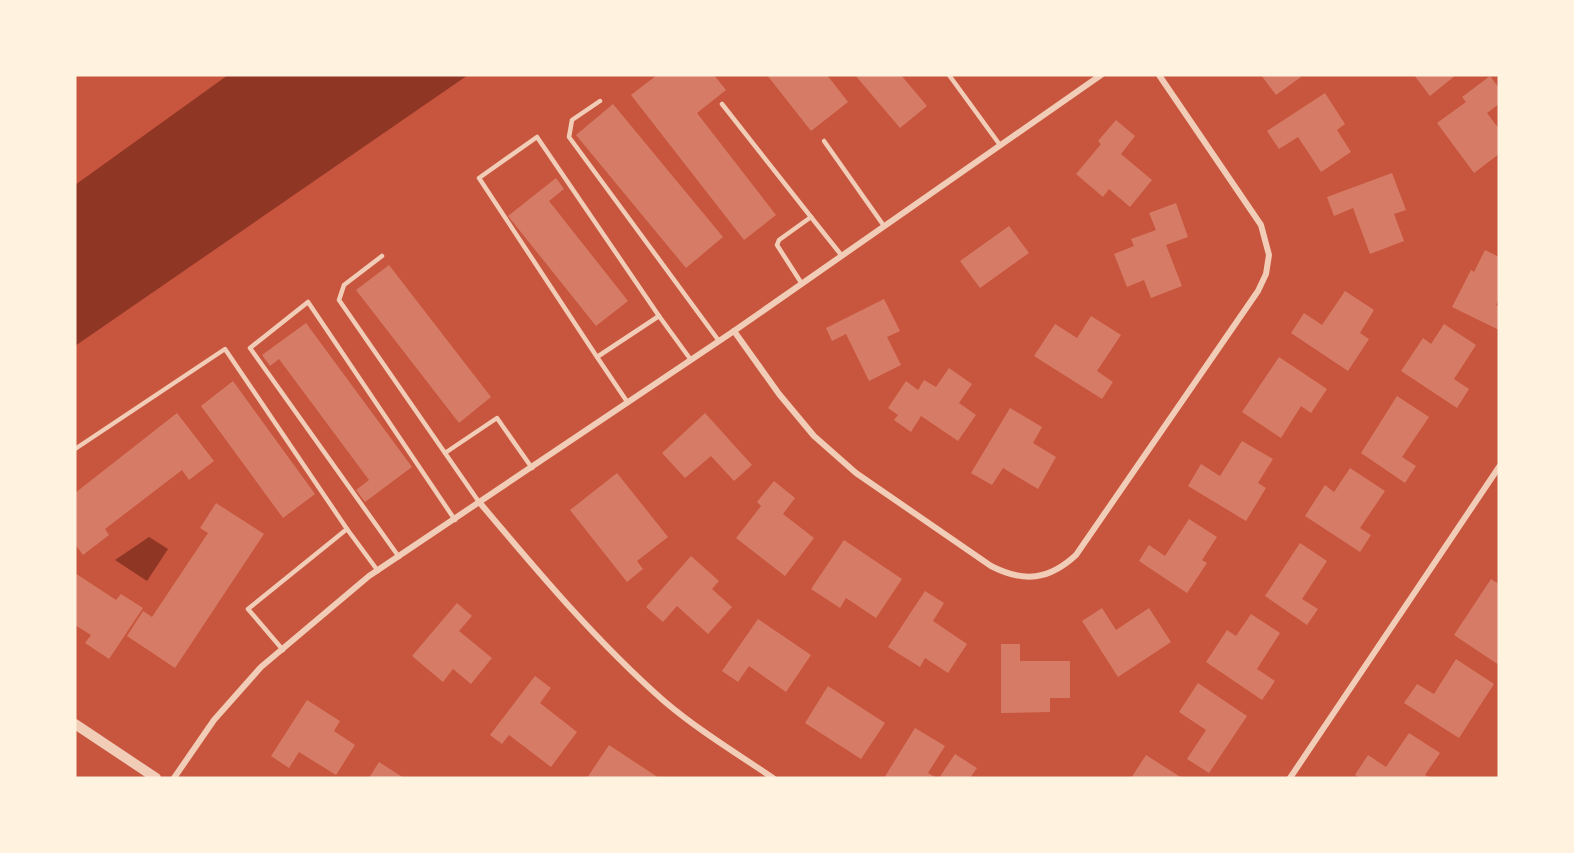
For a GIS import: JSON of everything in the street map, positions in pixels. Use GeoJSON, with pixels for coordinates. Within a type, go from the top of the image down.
{"type":"FeatureCollection","features":[{"type":"Feature","properties":{"kind":"street"},"geometry":{"type":"LineString","coordinates":[[174,778],[214,720],[261,668],[378,571],[734,331],[1101,75]]}},
{"type":"Feature","properties":{"kind":"street"},"geometry":{"type":"LineString","coordinates":[[734,331],[778,394],[814,436],[856,472],[991,566],[1008,575],[1044,575],[1062,567],[1076,555],[1258,291],[1266,274],[1269,255],[1261,225],[1159,75]]}},
{"type":"Feature","properties":{"kind":"street"},"geometry":{"type":"LineString","coordinates":[[1290,778],[1499,467]]}},
{"type":"Feature","properties":{"kind":"street"},"geometry":{"type":"LineString","coordinates":[[480,503],[565,601],[627,667],[696,726],[773,778]]}},
{"type":"Feature","properties":{"kind":"street"},"geometry":{"type":"LineString","coordinates":[[75,724],[156,778]]}},
{"type":"Feature","properties":{"kind":"lane"},"geometry":{"type":"LineString","coordinates":[[949,75],[1000,145]]}},
{"type":"Feature","properties":{"kind":"lane"},"geometry":{"type":"LineString","coordinates":[[600,101],[572,120],[569,137],[719,341]]}},
{"type":"Feature","properties":{"kind":"lane"},"geometry":{"type":"LineString","coordinates":[[722,104],[842,256]]}},
{"type":"Feature","properties":{"kind":"lane"},"geometry":{"type":"LineString","coordinates":[[628,403],[479,178],[537,137],[691,360]]}},
{"type":"Feature","properties":{"kind":"lane"},"geometry":{"type":"LineString","coordinates":[[824,141],[884,226]]}},
{"type":"Feature","properties":{"kind":"lane"},"geometry":{"type":"LineString","coordinates":[[802,284],[777,245],[779,240],[812,217]]}},
{"type":"Feature","properties":{"kind":"lane"},"geometry":{"type":"LineString","coordinates":[[382,256],[344,285],[339,300],[480,503]]}},
{"type":"Feature","properties":{"kind":"lane"},"geometry":{"type":"LineString","coordinates":[[399,557],[250,348],[308,302],[454,520]]}},
{"type":"Feature","properties":{"kind":"lane"},"geometry":{"type":"LineString","coordinates":[[597,357],[659,316]]}},
{"type":"Feature","properties":{"kind":"lane"},"geometry":{"type":"LineString","coordinates":[[75,449],[225,349],[378,571]]}},
{"type":"Feature","properties":{"kind":"lane"},"geometry":{"type":"LineString","coordinates":[[445,453],[497,418],[532,468]]}},
{"type":"Feature","properties":{"kind":"lane"},"geometry":{"type":"LineString","coordinates":[[283,650],[248,609],[347,529]]}},
{"type":"Feature","properties":{"kind":"shaded area"},"geometry":{"type":"Polygon","coordinates":[[[228,75],[468,75],[75,346],[75,185],[228,75]]]}},
{"type":"Feature","properties":{"kind":"shaded area"},"geometry":{"type":"Polygon","coordinates":[[[149,537],[168,549],[147,581],[115,560],[149,537]]]}},
{"type":"Feature","properties":{"kind":"building"},"geometry":{"type":"Polygon","coordinates":[[[657,75],[714,75],[726,90],[697,113],[776,215],[744,240],[631,95],[657,75]]]}},
{"type":"Feature","properties":{"kind":"building"},"geometry":{"type":"Polygon","coordinates":[[[767,75],[827,75],[848,102],[811,131],[767,75]]]}},
{"type":"Feature","properties":{"kind":"building"},"geometry":{"type":"Polygon","coordinates":[[[855,75],[901,75],[927,106],[900,128],[855,75]]]}},
{"type":"Feature","properties":{"kind":"building"},"geometry":{"type":"Polygon","coordinates":[[[1261,75],[1300,75],[1301,77],[1276,95],[1261,75]]]}},
{"type":"Feature","properties":{"kind":"building"},"geometry":{"type":"Polygon","coordinates":[[[1414,75],[1456,75],[1430,96],[1414,75]]]}},
{"type":"Feature","properties":{"kind":"building"},"geometry":{"type":"Polygon","coordinates":[[[1490,76],[1499,88],[1499,104],[1487,113],[1499,129],[1499,154],[1474,173],[1437,123],[1466,102],[1462,97],[1490,76]]]}},
{"type":"Feature","properties":{"kind":"building"},"geometry":{"type":"Polygon","coordinates":[[[1325,93],[1345,124],[1337,130],[1351,152],[1321,172],[1298,137],[1279,149],[1267,131],[1325,93]]]}},
{"type":"Feature","properties":{"kind":"building"},"geometry":{"type":"Polygon","coordinates":[[[613,104],[723,237],[686,268],[576,135],[613,104]]]}},
{"type":"Feature","properties":{"kind":"building"},"geometry":{"type":"Polygon","coordinates":[[[1116,120],[1135,136],[1121,154],[1152,180],[1130,207],[1109,189],[1103,197],[1076,174],[1101,144],[1098,141],[1116,120]]]}},
{"type":"Feature","properties":{"kind":"building"},"geometry":{"type":"Polygon","coordinates":[[[1392,173],[1406,210],[1394,214],[1404,241],[1370,254],[1353,208],[1334,216],[1327,197],[1392,173]]]}},
{"type":"Feature","properties":{"kind":"building"},"geometry":{"type":"Polygon","coordinates":[[[556,178],[564,189],[549,201],[628,301],[596,326],[508,216],[556,178]]]}},
{"type":"Feature","properties":{"kind":"building"},"geometry":{"type":"Polygon","coordinates":[[[1176,203],[1188,237],[1166,245],[1182,286],[1151,298],[1144,280],[1127,287],[1114,254],[1134,246],[1131,239],[1156,230],[1149,213],[1176,203]]]}},
{"type":"Feature","properties":{"kind":"building"},"geometry":{"type":"Polygon","coordinates":[[[1009,226],[1029,253],[980,288],[960,261],[1009,226]]]}},
{"type":"Feature","properties":{"kind":"building"},"geometry":{"type":"Polygon","coordinates":[[[1485,250],[1499,257],[1499,299],[1496,305],[1499,307],[1499,330],[1452,307],[1471,270],[1474,272],[1485,250]]]}},
{"type":"Feature","properties":{"kind":"building"},"geometry":{"type":"Polygon","coordinates":[[[389,265],[491,397],[459,423],[356,290],[389,265]]]}},
{"type":"Feature","properties":{"kind":"building"},"geometry":{"type":"Polygon","coordinates":[[[1345,291],[1374,310],[1360,333],[1369,339],[1348,371],[1291,333],[1304,313],[1322,325],[1345,291]]]}},
{"type":"Feature","properties":{"kind":"building"},"geometry":{"type":"Polygon","coordinates":[[[884,299],[900,331],[887,337],[901,365],[869,381],[846,334],[832,341],[826,328],[884,299]]]}},
{"type":"Feature","properties":{"kind":"building"},"geometry":{"type":"Polygon","coordinates":[[[1091,316],[1121,335],[1097,371],[1113,382],[1102,399],[1034,356],[1055,324],[1077,338],[1091,316]]]}},
{"type":"Feature","properties":{"kind":"building"},"geometry":{"type":"Polygon","coordinates":[[[306,323],[412,467],[365,502],[356,490],[369,480],[279,359],[270,366],[262,355],[306,323]]]}},
{"type":"Feature","properties":{"kind":"building"},"geometry":{"type":"Polygon","coordinates":[[[1444,324],[1476,345],[1454,379],[1469,389],[1457,408],[1401,371],[1423,338],[1431,344],[1444,324]]]}},
{"type":"Feature","properties":{"kind":"building"},"geometry":{"type":"Polygon","coordinates":[[[1279,357],[1327,389],[1311,413],[1301,406],[1281,438],[1242,412],[1279,357]]]}},
{"type":"Feature","properties":{"kind":"building"},"geometry":{"type":"Polygon","coordinates":[[[949,368],[972,384],[959,403],[976,415],[958,441],[921,416],[911,432],[894,420],[898,415],[888,408],[906,381],[918,390],[924,380],[936,387],[949,368]]]}},
{"type":"Feature","properties":{"kind":"building"},"geometry":{"type":"Polygon","coordinates":[[[233,381],[315,494],[283,518],[201,406],[233,381]]]}},
{"type":"Feature","properties":{"kind":"building"},"geometry":{"type":"Polygon","coordinates":[[[1397,396],[1429,417],[1402,457],[1416,466],[1405,483],[1361,453],[1397,396]]]}},
{"type":"Feature","properties":{"kind":"building"},"geometry":{"type":"Polygon","coordinates":[[[1010,408],[1042,427],[1033,443],[1056,457],[1038,489],[1003,468],[992,485],[971,473],[1010,408]]]}},
{"type":"Feature","properties":{"kind":"building"},"geometry":{"type":"Polygon","coordinates":[[[177,413],[214,461],[189,480],[182,470],[105,529],[109,535],[83,555],[75,544],[75,493],[177,413]]]}},
{"type":"Feature","properties":{"kind":"building"},"geometry":{"type":"Polygon","coordinates":[[[705,413],[752,465],[734,481],[711,456],[685,478],[662,453],[705,413]]]}},
{"type":"Feature","properties":{"kind":"building"},"geometry":{"type":"Polygon","coordinates":[[[1242,441],[1273,459],[1258,483],[1266,488],[1246,521],[1188,486],[1201,464],[1220,476],[1242,441]]]}},
{"type":"Feature","properties":{"kind":"building"},"geometry":{"type":"Polygon","coordinates":[[[1350,468],[1385,491],[1360,528],[1371,535],[1360,552],[1305,516],[1325,485],[1334,492],[1350,468]]]}},
{"type":"Feature","properties":{"kind":"building"},"geometry":{"type":"Polygon","coordinates":[[[617,473],[668,537],[637,561],[643,569],[627,582],[570,510],[617,473]]]}},
{"type":"Feature","properties":{"kind":"building"},"geometry":{"type":"Polygon","coordinates":[[[774,481],[795,498],[783,514],[814,538],[785,576],[736,538],[761,506],[757,502],[774,481]]]}},
{"type":"Feature","properties":{"kind":"building"},"geometry":{"type":"Polygon","coordinates":[[[216,503],[264,534],[175,668],[127,636],[143,611],[152,617],[208,533],[200,528],[216,503]]]}},
{"type":"Feature","properties":{"kind":"building"},"geometry":{"type":"Polygon","coordinates":[[[1189,519],[1217,537],[1202,560],[1207,563],[1187,593],[1139,561],[1149,545],[1165,556],[1189,519]]]}},
{"type":"Feature","properties":{"kind":"building"},"geometry":{"type":"Polygon","coordinates":[[[844,540],[902,579],[876,618],[846,598],[840,608],[811,589],[844,540]]]}},
{"type":"Feature","properties":{"kind":"building"},"geometry":{"type":"Polygon","coordinates":[[[1300,543],[1327,561],[1302,599],[1318,609],[1307,625],[1265,596],[1300,543]]]}},
{"type":"Feature","properties":{"kind":"building"},"geometry":{"type":"Polygon","coordinates":[[[691,556],[719,581],[712,589],[732,607],[708,634],[677,606],[663,622],[646,607],[691,556]]]}},
{"type":"Feature","properties":{"kind":"building"},"geometry":{"type":"Polygon","coordinates":[[[75,573],[116,600],[121,594],[143,608],[109,659],[85,643],[91,635],[75,625],[75,573]]]}},
{"type":"Feature","properties":{"kind":"building"},"geometry":{"type":"Polygon","coordinates":[[[1491,579],[1499,584],[1499,665],[1454,635],[1491,579]]]}},
{"type":"Feature","properties":{"kind":"building"},"geometry":{"type":"Polygon","coordinates":[[[925,591],[944,603],[933,621],[967,644],[948,673],[925,658],[920,667],[888,647],[925,591]]]}},
{"type":"Feature","properties":{"kind":"building"},"geometry":{"type":"Polygon","coordinates":[[[457,603],[472,616],[459,631],[492,658],[471,684],[453,669],[443,682],[412,656],[457,603]]]}},
{"type":"Feature","properties":{"kind":"building"},"geometry":{"type":"Polygon","coordinates":[[[1102,608],[1116,630],[1149,608],[1171,642],[1118,677],[1082,621],[1102,608]]]}},
{"type":"Feature","properties":{"kind":"building"},"geometry":{"type":"Polygon","coordinates":[[[1251,614],[1280,633],[1257,669],[1275,681],[1262,700],[1206,662],[1227,630],[1236,636],[1251,614]]]}},
{"type":"Feature","properties":{"kind":"building"},"geometry":{"type":"Polygon","coordinates":[[[758,619],[811,655],[786,692],[749,666],[738,682],[722,671],[758,619]]]}},
{"type":"Feature","properties":{"kind":"building"},"geometry":{"type":"Polygon","coordinates":[[[1001,644],[1020,644],[1020,661],[1070,661],[1070,698],[1050,698],[1050,712],[1001,713],[1001,644]]]}},
{"type":"Feature","properties":{"kind":"building"},"geometry":{"type":"Polygon","coordinates":[[[1456,659],[1494,684],[1459,738],[1404,703],[1417,684],[1434,694],[1456,659]]]}},
{"type":"Feature","properties":{"kind":"building"},"geometry":{"type":"Polygon","coordinates":[[[535,676],[551,688],[540,703],[577,732],[551,767],[509,735],[502,744],[490,735],[535,676]]]}},
{"type":"Feature","properties":{"kind":"building"},"geometry":{"type":"Polygon","coordinates":[[[1198,683],[1247,716],[1209,773],[1187,759],[1206,730],[1179,712],[1198,683]]]}},
{"type":"Feature","properties":{"kind":"building"},"geometry":{"type":"Polygon","coordinates":[[[828,686],[885,723],[861,759],[805,723],[828,686]]]}},
{"type":"Feature","properties":{"kind":"building"},"geometry":{"type":"Polygon","coordinates":[[[307,700],[340,721],[334,731],[355,745],[336,775],[299,752],[289,768],[271,756],[307,700]]]}},
{"type":"Feature","properties":{"kind":"building"},"geometry":{"type":"Polygon","coordinates":[[[915,728],[945,746],[928,773],[937,778],[884,778],[915,728]]]}},
{"type":"Feature","properties":{"kind":"building"},"geometry":{"type":"Polygon","coordinates":[[[1409,733],[1440,753],[1425,775],[1430,778],[1360,778],[1355,775],[1368,755],[1386,767],[1409,733]]]}},
{"type":"Feature","properties":{"kind":"building"},"geometry":{"type":"Polygon","coordinates":[[[609,745],[659,778],[587,778],[609,745]]]}},
{"type":"Feature","properties":{"kind":"building"},"geometry":{"type":"Polygon","coordinates":[[[955,754],[977,768],[970,778],[939,778],[955,754]]]}},
{"type":"Feature","properties":{"kind":"building"},"geometry":{"type":"Polygon","coordinates":[[[1146,755],[1182,778],[1131,778],[1146,755]]]}},
{"type":"Feature","properties":{"kind":"building"},"geometry":{"type":"Polygon","coordinates":[[[379,762],[404,778],[369,778],[379,762]]]}}]}
